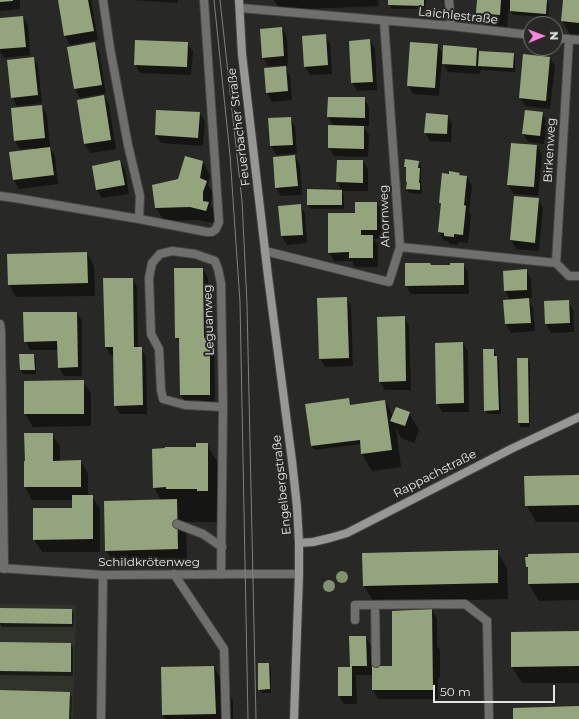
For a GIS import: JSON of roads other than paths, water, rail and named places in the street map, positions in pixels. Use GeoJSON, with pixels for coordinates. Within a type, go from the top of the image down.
{"type":"FeatureCollection","features":[{"type":"Feature","properties":{"kind":"main road","name":"Feuerbacher Straße"},"geometry":{"type":"LineString","coordinates":[[240,4],[242,54],[265,250]]}},
{"type":"Feature","properties":{"kind":"main road","name":"Engelbergstraße"},"geometry":{"type":"LineString","coordinates":[[265,250],[292,461],[299,543],[294,719]]}},
{"type":"Feature","properties":{"kind":"main road","name":"Rappachstraße"},"geometry":{"type":"LineString","coordinates":[[299,543],[313,542],[347,532],[511,449],[579,417]]}},
{"type":"Feature","properties":{"kind":"street"},"geometry":{"type":"LineString","coordinates":[[0,196],[139,219],[140,196],[128,145],[110,48],[103,0]]}},
{"type":"Feature","properties":{"kind":"street","name":"Feuerbacher Straße"},"geometry":{"type":"LineString","coordinates":[[139,219],[207,232],[212,232],[216,229],[219,222],[204,0]]}},
{"type":"Feature","properties":{"kind":"street"},"geometry":{"type":"LineString","coordinates":[[449,0],[451,26]]}},
{"type":"Feature","properties":{"kind":"street","name":"Laichlestraße"},"geometry":{"type":"LineString","coordinates":[[240,4],[384,21],[451,26],[523,34]]}},
{"type":"Feature","properties":{"kind":"street","name":"Ahornweg"},"geometry":{"type":"LineString","coordinates":[[265,250],[388,282],[400,247],[384,21]]}},
{"type":"Feature","properties":{"kind":"street"},"geometry":{"type":"LineString","coordinates":[[563,39],[579,40]]}},
{"type":"Feature","properties":{"kind":"street","name":"Birkenweg"},"geometry":{"type":"LineString","coordinates":[[556,263],[569,40]]}},
{"type":"Feature","properties":{"kind":"street"},"geometry":{"type":"LineString","coordinates":[[400,247],[556,263],[570,276],[579,276]]}},
{"type":"Feature","properties":{"kind":"street","name":"Leguanweg"},"geometry":{"type":"LineString","coordinates":[[222,574],[223,407],[221,283],[215,261],[195,254],[172,250],[160,254],[152,263],[149,278],[151,334],[159,349],[160,390],[163,399],[185,405],[223,407]]}},
{"type":"Feature","properties":{"kind":"street"},"geometry":{"type":"LineString","coordinates":[[0,324],[2,331],[2,568]]}},
{"type":"Feature","properties":{"kind":"street"},"geometry":{"type":"LineString","coordinates":[[177,524],[203,534],[222,547]]}},
{"type":"Feature","properties":{"kind":"street","name":"Schildkrötenweg"},"geometry":{"type":"LineString","coordinates":[[2,568],[102,575],[299,574]]}},
{"type":"Feature","properties":{"kind":"street"},"geometry":{"type":"LineString","coordinates":[[174,574],[224,649],[226,719]]}},
{"type":"Feature","properties":{"kind":"street"},"geometry":{"type":"LineString","coordinates":[[101,719],[102,575]]}},
{"type":"Feature","properties":{"kind":"street"},"geometry":{"type":"LineString","coordinates":[[355,620],[355,605],[465,604],[487,621],[489,719]]}},
{"type":"Feature","properties":{"kind":"street"},"geometry":{"type":"LineString","coordinates":[[375,605],[376,663]]}},
{"type":"Feature","properties":{"kind":"tram line"},"geometry":{"type":"LineString","coordinates":[[214,0],[230,155],[240,302],[248,719]]}},
{"type":"Feature","properties":{"kind":"tram line"},"geometry":{"type":"LineString","coordinates":[[220,0],[242,201],[247,304],[256,719]]}}]}
